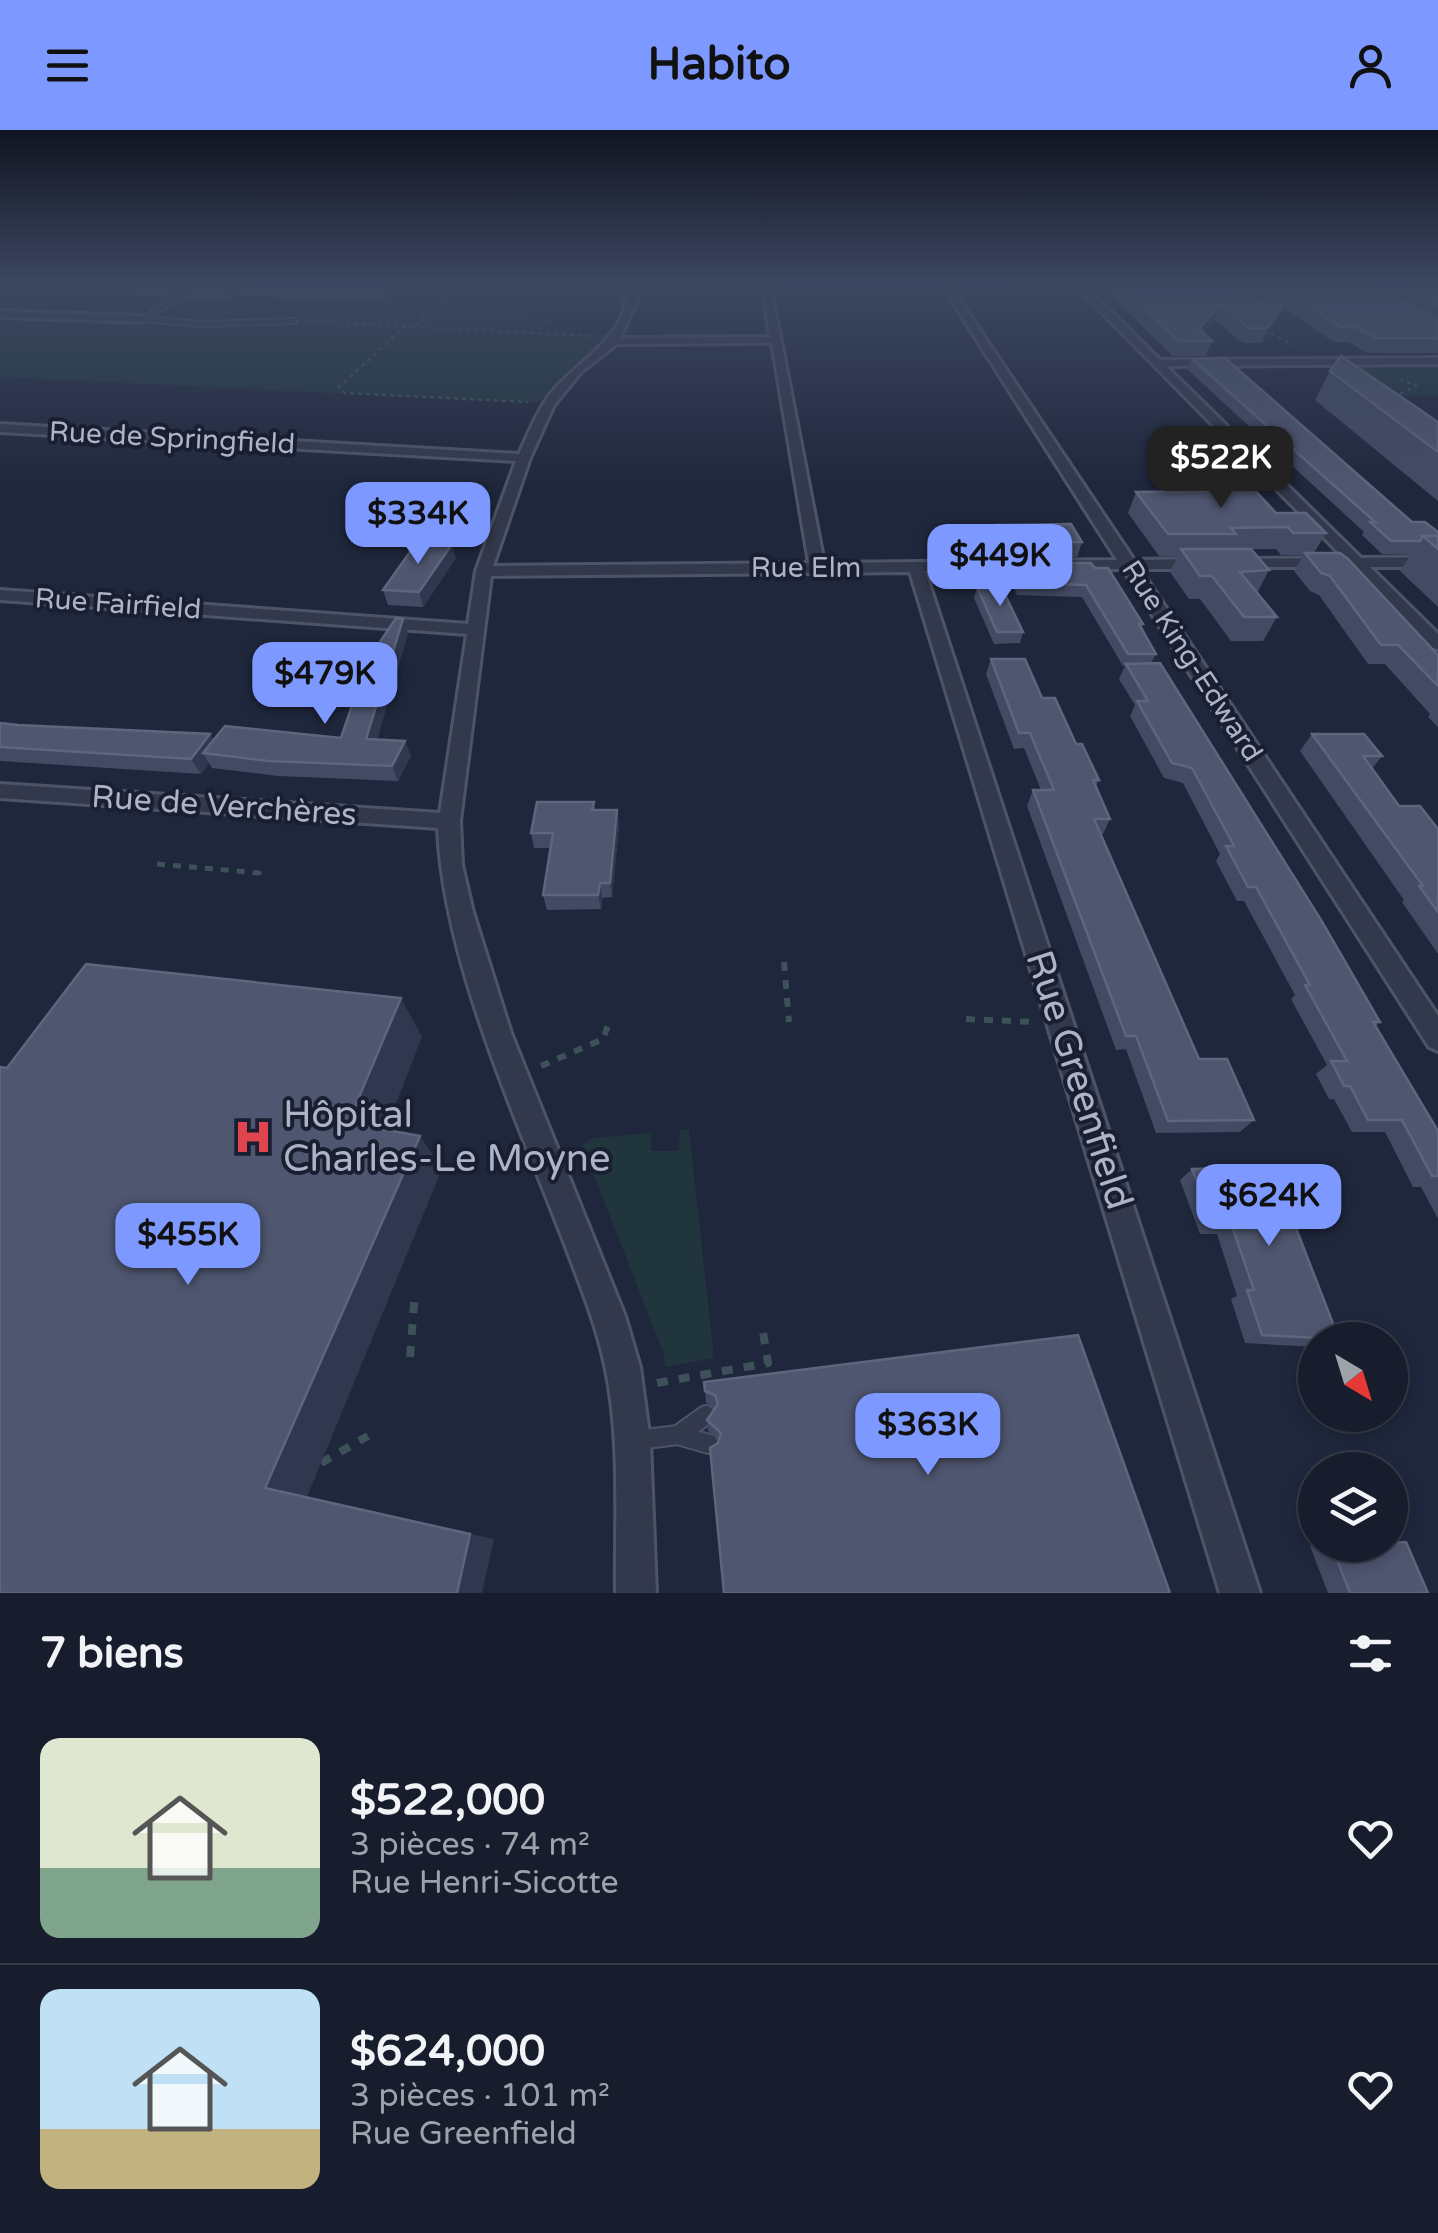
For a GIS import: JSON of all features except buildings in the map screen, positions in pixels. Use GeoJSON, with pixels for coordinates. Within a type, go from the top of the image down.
{"type":"FeatureCollection","features":[{"type":"Feature","properties":{"kind":"street"},"geometry":{"type":"LineString","coordinates":[[592,352],[550,404],[524,458],[484,570],[449,821],[451,865],[460,912],[498,1033],[608,1316],[623,1366],[632,1441],[636,1593]]}},
{"type":"Feature","properties":{"kind":"street"},"geometry":{"type":"LineString","coordinates":[[778,352],[817,568]]}},
{"type":"Feature","properties":{"kind":"street","name":"Rue King-Edward"},"geometry":{"type":"LineString","coordinates":[[990,352],[1438,1038]]}},
{"type":"Feature","properties":{"kind":"street"},"geometry":{"type":"LineString","coordinates":[[1147,352],[1438,644]]}},
{"type":"Feature","properties":{"kind":"street"},"geometry":{"type":"LineString","coordinates":[[1158,363],[1438,361]]}},
{"type":"Feature","properties":{"kind":"street"},"geometry":{"type":"LineString","coordinates":[[1334,362],[1355,378]]}},
{"type":"Feature","properties":{"kind":"street","name":"Rue de Springfield"},"geometry":{"type":"LineString","coordinates":[[0,428],[524,458]]}},
{"type":"Feature","properties":{"kind":"street","name":"Rue Elm"},"geometry":{"type":"LineString","coordinates":[[484,570],[1438,562]]}},
{"type":"Feature","properties":{"kind":"street","name":"Rue Greenfield"},"geometry":{"type":"LineString","coordinates":[[916,567],[1240,1593]]}},
{"type":"Feature","properties":{"kind":"street","name":"Rue Fairfield"},"geometry":{"type":"LineString","coordinates":[[0,595],[476,630]]}},
{"type":"Feature","properties":{"kind":"street","name":"Rue de Verchères"},"geometry":{"type":"LineString","coordinates":[[0,792],[449,821]]}},
{"type":"Feature","properties":{"kind":"lane"},"geometry":{"type":"LineString","coordinates":[[678,1435],[706,1415]]}},
{"type":"Feature","properties":{"kind":"lane"},"geometry":{"type":"LineString","coordinates":[[632,1441],[678,1435],[709,1444]]}},
{"type":"Feature","properties":{"kind":"path"},"geometry":{"type":"LineString","coordinates":[[377,352],[338,387],[345,393],[541,403]]}},
{"type":"Feature","properties":{"kind":"path"},"geometry":{"type":"LineString","coordinates":[[156,864],[260,874],[258,881]]}},
{"type":"Feature","properties":{"kind":"path"},"geometry":{"type":"LineString","coordinates":[[784,962],[790,1022]]}},
{"type":"Feature","properties":{"kind":"path"},"geometry":{"type":"LineString","coordinates":[[966,1019],[1062,1026]]}},
{"type":"Feature","properties":{"kind":"path"},"geometry":{"type":"LineString","coordinates":[[541,1066],[603,1040],[608,1025]]}},
{"type":"Feature","properties":{"kind":"path"},"geometry":{"type":"LineString","coordinates":[[410,1357],[415,1291]]}},
{"type":"Feature","properties":{"kind":"path"},"geometry":{"type":"LineString","coordinates":[[657,1383],[768,1363],[763,1332]]}},
{"type":"Feature","properties":{"kind":"path"},"geometry":{"type":"LineString","coordinates":[[321,1462],[368,1436]]}},
{"type":"Feature","properties":{"kind":"shaded area"},"geometry":{"type":"Polygon","coordinates":[[[0,352],[588,352],[538,403],[0,377],[0,352]]]}},
{"type":"Feature","properties":{"kind":"shaded area"},"geometry":{"type":"Polygon","coordinates":[[[1438,365],[1438,396],[1396,396],[1361,368],[1438,365]]]}},
{"type":"Feature","properties":{"kind":"shaded area"},"geometry":{"type":"Polygon","coordinates":[[[689,1129],[714,1358],[665,1367],[664,1354],[582,1145],[593,1138],[651,1133],[651,1151],[679,1151],[680,1130],[689,1129]]]}},
{"type":"Feature","properties":{"kind":"place","name":"Hôpital Charles-Le Moyne"},"geometry":{"type":"Point","coordinates":[253,1137]}}]}
